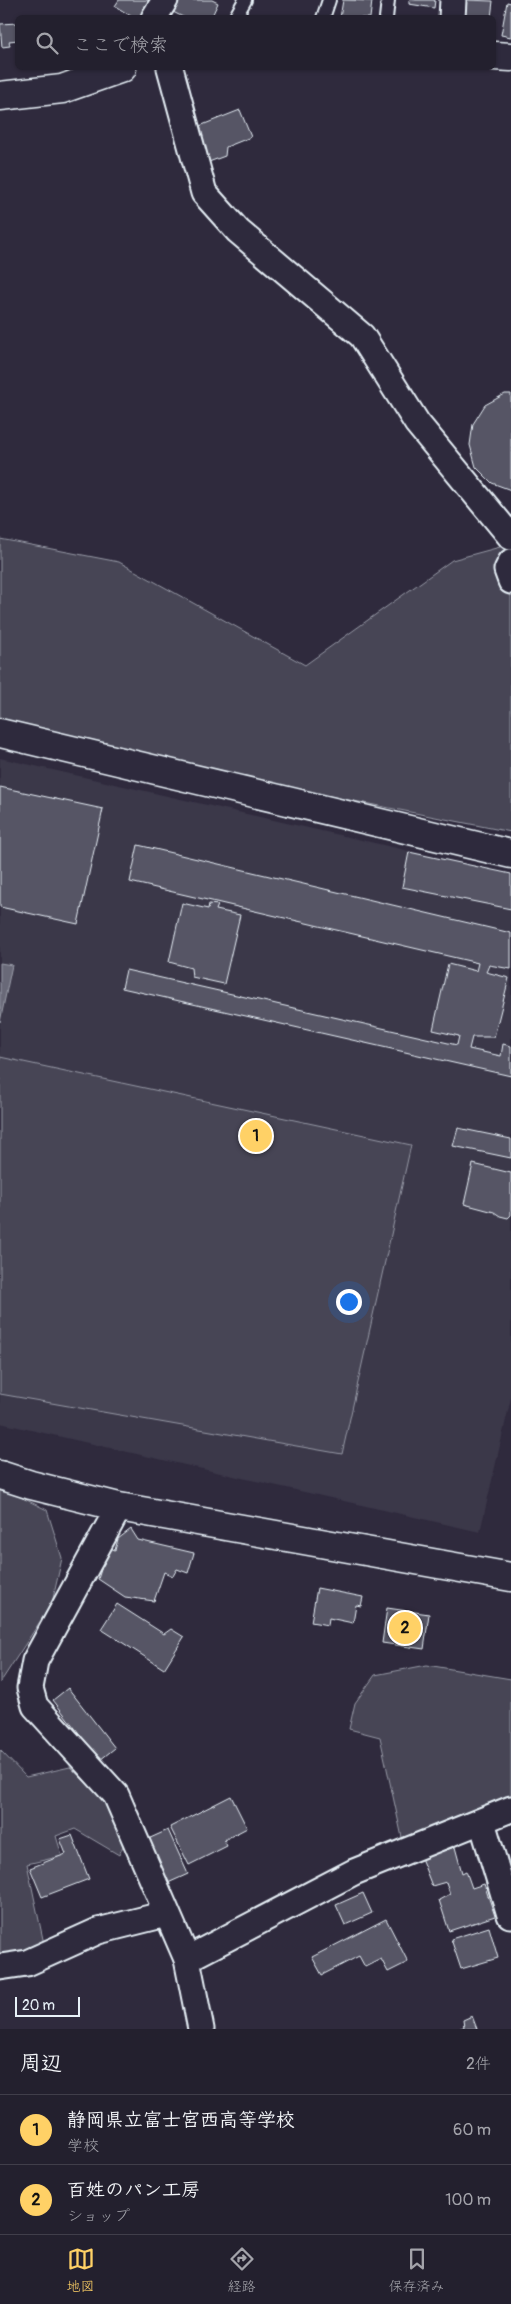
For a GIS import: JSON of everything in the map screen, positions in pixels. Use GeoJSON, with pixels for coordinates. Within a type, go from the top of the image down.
{"type":"FeatureCollection","features":[{"type":"Feature","properties":{"kind":"street"},"geometry":{"type":"LineString","coordinates":[[156,15],[165,0]]}},
{"type":"Feature","properties":{"kind":"street"},"geometry":{"type":"LineString","coordinates":[[452,15],[454,0]]}},
{"type":"Feature","properties":{"kind":"street"},"geometry":{"type":"LineString","coordinates":[[496,56],[511,56]]}},
{"type":"Feature","properties":{"kind":"street"},"geometry":{"type":"LineString","coordinates":[[0,96],[62,89],[116,70]]}},
{"type":"Feature","properties":{"kind":"street"},"geometry":{"type":"LineString","coordinates":[[171,70],[204,193],[238,231],[362,336],[417,423],[511,537]]}},
{"type":"Feature","properties":{"kind":"street"},"geometry":{"type":"LineString","coordinates":[[511,562],[507,570],[511,581]]}},
{"type":"Feature","properties":{"kind":"street"},"geometry":{"type":"LineString","coordinates":[[0,733],[511,854]]}},
{"type":"Feature","properties":{"kind":"street"},"geometry":{"type":"LineString","coordinates":[[0,1475],[30,1485],[119,1507],[510,1571]]}},
{"type":"Feature","properties":{"kind":"street"},"geometry":{"type":"LineString","coordinates":[[119,1507],[35,1662],[30,1688],[34,1706],[116,1795],[187,1959],[201,2029]]}},
{"type":"Feature","properties":{"kind":"street"},"geometry":{"type":"LineString","coordinates":[[187,1959],[354,1872],[511,1809]]}},
{"type":"Feature","properties":{"kind":"street"},"geometry":{"type":"LineString","coordinates":[[482,1822],[510,1915]]}},
{"type":"Feature","properties":{"kind":"street"},"geometry":{"type":"LineString","coordinates":[[0,1967],[27,1963],[98,1931],[166,1914]]}},
{"type":"Feature","properties":{"kind":"lane"},"geometry":{"type":"LineString","coordinates":[[238,15],[245,0]]}},
{"type":"Feature","properties":{"kind":"lane"},"geometry":{"type":"LineString","coordinates":[[324,15],[329,0]]}},
{"type":"Feature","properties":{"kind":"lane"},"geometry":{"type":"LineString","coordinates":[[386,15],[388,0]]}},
{"type":"Feature","properties":{"kind":"shaded area"},"geometry":{"type":"Polygon","coordinates":[[[0,539],[119,562],[305,665],[452,560],[511,544],[511,832],[0,731],[0,539]]]}},
{"type":"Feature","properties":{"kind":"shaded area"},"geometry":{"type":"Polygon","coordinates":[[[0,758],[511,874],[511,1398],[480,1532],[0,1423],[0,758]]]}},
{"type":"Feature","properties":{"kind":"shaded area"},"geometry":{"type":"Polygon","coordinates":[[[0,1057],[411,1145],[342,1454],[0,1394],[0,1057]]]}},
{"type":"Feature","properties":{"kind":"shaded area"},"geometry":{"type":"Polygon","coordinates":[[[0,1487],[47,1510],[62,1558],[52,1603],[0,1683],[0,1487]]]}},
{"type":"Feature","properties":{"kind":"shaded area"},"geometry":{"type":"Polygon","coordinates":[[[427,1665],[511,1679],[511,1799],[403,1842],[380,1737],[349,1729],[355,1703],[375,1675],[427,1665]]]}},
{"type":"Feature","properties":{"kind":"shaded area"},"geometry":{"type":"Polygon","coordinates":[[[0,1750],[26,1777],[70,1767],[105,1801],[123,1846],[119,1855],[75,1829],[56,1836],[62,1856],[27,1864],[44,1944],[0,1960],[0,1750]]]}},
{"type":"Feature","properties":{"kind":"water"},"geometry":{"type":"Polygon","coordinates":[[[0,963],[12,965],[0,1022],[0,963]]]}},
{"type":"Feature","properties":{"kind":"building"},"geometry":{"type":"Polygon","coordinates":[[[119,0],[151,0],[142,15],[129,15],[115,6],[119,0]]]}},
{"type":"Feature","properties":{"kind":"building"},"geometry":{"type":"Polygon","coordinates":[[[178,0],[212,0],[218,3],[212,15],[179,15],[173,12],[178,0]]]}},
{"type":"Feature","properties":{"kind":"building"},"geometry":{"type":"Polygon","coordinates":[[[343,0],[372,1],[370,15],[340,15],[343,0]]]}},
{"type":"Feature","properties":{"kind":"building"},"geometry":{"type":"Polygon","coordinates":[[[409,0],[435,0],[434,8],[409,4],[409,0]]]}},
{"type":"Feature","properties":{"kind":"building"},"geometry":{"type":"Polygon","coordinates":[[[466,0],[493,1],[491,15],[464,15],[466,0]]]}},
{"type":"Feature","properties":{"kind":"building"},"geometry":{"type":"Polygon","coordinates":[[[507,2],[511,3],[511,37],[501,35],[507,2]]]}},
{"type":"Feature","properties":{"kind":"building"},"geometry":{"type":"Polygon","coordinates":[[[15,23],[15,40],[9,41],[10,46],[2,47],[0,24],[15,23]]]}},
{"type":"Feature","properties":{"kind":"building"},"geometry":{"type":"Polygon","coordinates":[[[240,110],[251,137],[226,147],[225,156],[206,163],[192,129],[240,110]]]}},
{"type":"Feature","properties":{"kind":"building"},"geometry":{"type":"Polygon","coordinates":[[[505,394],[511,394],[511,490],[492,483],[476,467],[470,445],[473,424],[485,405],[505,394]]]}},
{"type":"Feature","properties":{"kind":"building"},"geometry":{"type":"Polygon","coordinates":[[[0,787],[103,809],[78,924],[0,907],[0,787]]]}},
{"type":"Feature","properties":{"kind":"building"},"geometry":{"type":"Polygon","coordinates":[[[138,845],[511,933],[511,969],[489,965],[486,972],[509,978],[494,1037],[472,1037],[469,1049],[501,1056],[503,1044],[511,1046],[511,1076],[122,988],[126,970],[457,1045],[459,1036],[433,1030],[448,964],[476,971],[478,963],[130,882],[138,845]]]}},
{"type":"Feature","properties":{"kind":"building"},"geometry":{"type":"Polygon","coordinates":[[[409,852],[511,874],[511,909],[402,887],[409,852]]]}},
{"type":"Feature","properties":{"kind":"building"},"geometry":{"type":"Polygon","coordinates":[[[182,903],[208,909],[209,904],[218,905],[216,910],[240,915],[224,984],[192,977],[191,968],[169,962],[182,903]]]}},
{"type":"Feature","properties":{"kind":"building"},"geometry":{"type":"Polygon","coordinates":[[[458,1128],[511,1139],[511,1158],[453,1146],[458,1128]]]}},
{"type":"Feature","properties":{"kind":"building"},"geometry":{"type":"Polygon","coordinates":[[[473,1164],[511,1173],[511,1215],[508,1218],[464,1204],[473,1164]]]}},
{"type":"Feature","properties":{"kind":"building"},"geometry":{"type":"Polygon","coordinates":[[[131,1529],[138,1540],[194,1553],[188,1573],[177,1569],[173,1576],[164,1572],[154,1601],[125,1597],[98,1579],[108,1547],[115,1550],[118,1539],[131,1529]]]}},
{"type":"Feature","properties":{"kind":"building"},"geometry":{"type":"Polygon","coordinates":[[[317,1588],[363,1597],[361,1606],[356,1605],[353,1623],[329,1618],[328,1625],[311,1622],[317,1588]]]}},
{"type":"Feature","properties":{"kind":"building"},"geometry":{"type":"Polygon","coordinates":[[[117,1604],[164,1634],[171,1629],[184,1637],[164,1669],[101,1629],[117,1604]]]}},
{"type":"Feature","properties":{"kind":"building"},"geometry":{"type":"Polygon","coordinates":[[[387,1608],[429,1614],[424,1649],[382,1643],[387,1608]]]}},
{"type":"Feature","properties":{"kind":"building"},"geometry":{"type":"Polygon","coordinates":[[[68,1688],[115,1748],[100,1760],[53,1700],[68,1688]]]}},
{"type":"Feature","properties":{"kind":"building"},"geometry":{"type":"Polygon","coordinates":[[[231,1796],[247,1828],[224,1840],[227,1846],[189,1865],[170,1827],[231,1796]]]}},
{"type":"Feature","properties":{"kind":"building"},"geometry":{"type":"Polygon","coordinates":[[[168,1830],[188,1874],[168,1883],[148,1839],[168,1830]]]}},
{"type":"Feature","properties":{"kind":"building"},"geometry":{"type":"Polygon","coordinates":[[[72,1835],[89,1879],[42,1897],[30,1868],[66,1854],[60,1839],[72,1835]]]}},
{"type":"Feature","properties":{"kind":"building"},"geometry":{"type":"Polygon","coordinates":[[[455,1847],[462,1873],[466,1871],[472,1888],[484,1884],[495,1916],[449,1931],[439,1900],[450,1894],[446,1882],[432,1886],[421,1858],[455,1847]]]}},
{"type":"Feature","properties":{"kind":"building"},"geometry":{"type":"Polygon","coordinates":[[[363,1893],[372,1913],[345,1925],[336,1905],[363,1893]]]}},
{"type":"Feature","properties":{"kind":"building"},"geometry":{"type":"Polygon","coordinates":[[[386,1919],[408,1962],[388,1972],[381,1959],[365,1967],[359,1956],[322,1975],[312,1957],[386,1919]]]}},
{"type":"Feature","properties":{"kind":"building"},"geometry":{"type":"Polygon","coordinates":[[[489,1927],[498,1958],[461,1969],[451,1939],[489,1927]]]}},
{"type":"Feature","properties":{"kind":"building"},"geometry":{"type":"Polygon","coordinates":[[[472,2016],[477,2029],[458,2029],[464,2027],[463,2020],[472,2016]]]}},
{"type":"Feature","properties":{"kind":"place","name":"静岡県立富士宮西高等学校"},"geometry":{"type":"Point","coordinates":[256,1136]}},
{"type":"Feature","properties":{"kind":"place","name":"百姓のパン工房"},"geometry":{"type":"Point","coordinates":[405,1628]}}]}
